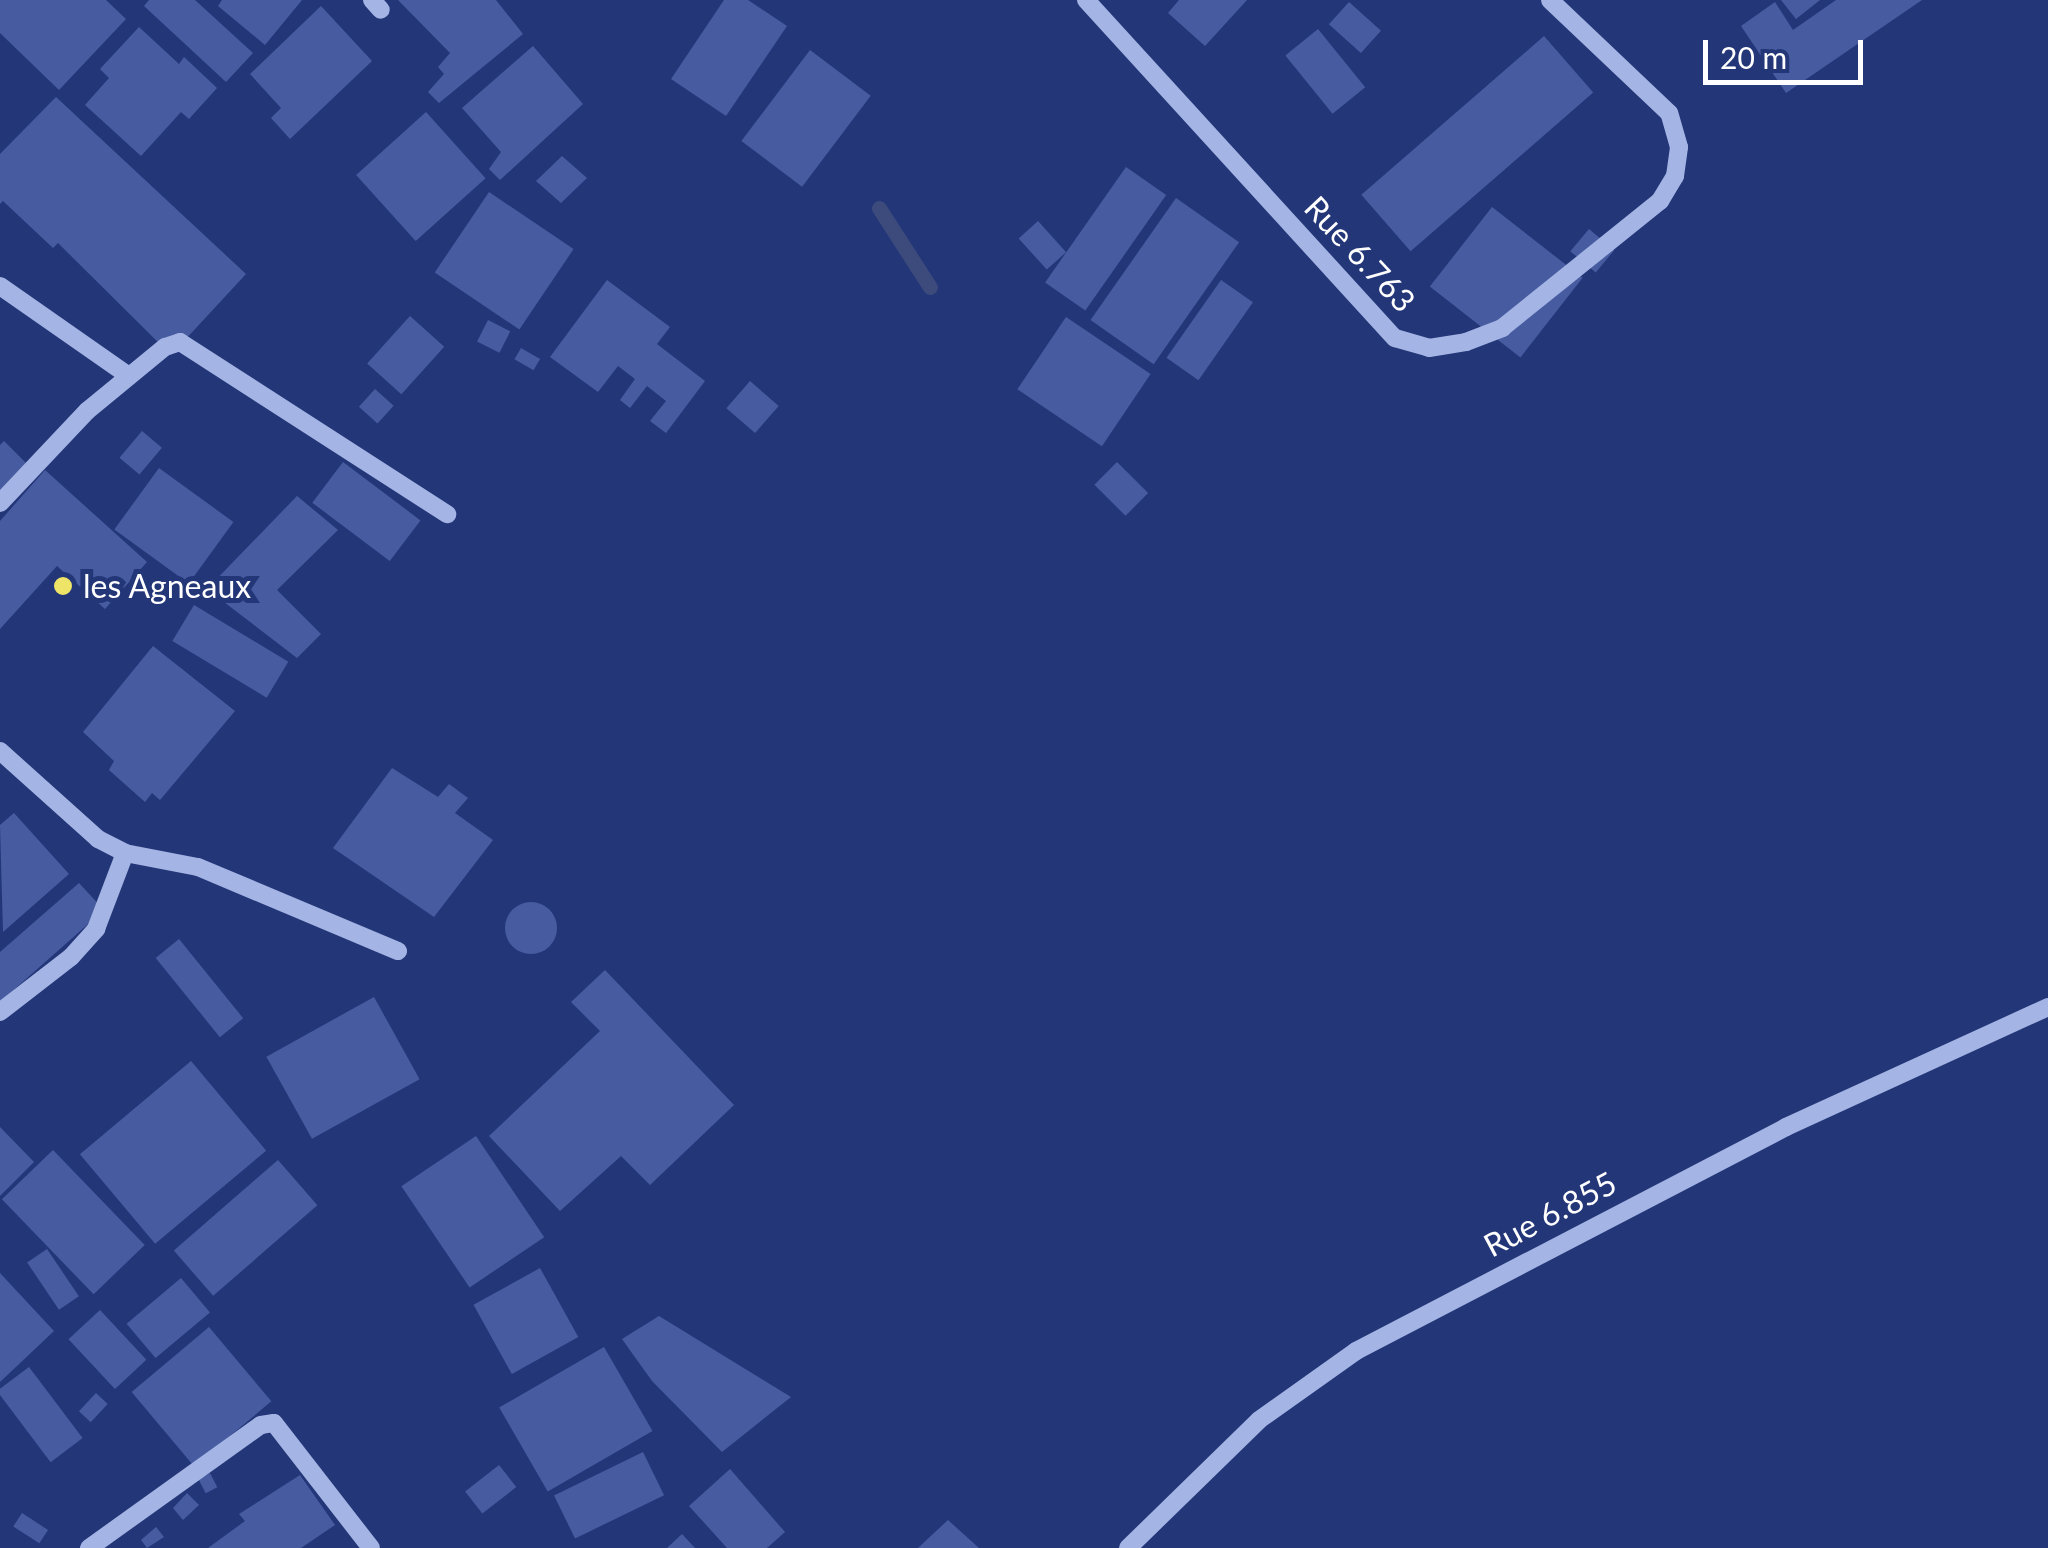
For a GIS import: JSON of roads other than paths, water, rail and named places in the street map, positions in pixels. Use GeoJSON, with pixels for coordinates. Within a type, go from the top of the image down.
{"type":"FeatureCollection","features":[{"type":"Feature","properties":{"kind":"street","name":"Rue 6.763"},"geometry":{"type":"LineString","coordinates":[[1086,0],[1396,338],[1429,348],[1466,342],[1502,328],[1660,201],[1675,176],[1680,147],[1669,113],[1550,0]]}},
{"type":"Feature","properties":{"kind":"street"},"geometry":{"type":"LineString","coordinates":[[0,286],[128,376]]}},
{"type":"Feature","properties":{"kind":"street"},"geometry":{"type":"LineString","coordinates":[[0,503],[86,412],[164,347],[180,342],[447,514]]}},
{"type":"Feature","properties":{"kind":"street"},"geometry":{"type":"LineString","coordinates":[[0,751],[98,839],[125,853],[198,867],[398,951]]}},
{"type":"Feature","properties":{"kind":"street"},"geometry":{"type":"LineString","coordinates":[[0,1012],[71,957],[96,929],[125,853]]}},
{"type":"Feature","properties":{"kind":"street","name":"Rue 6.855"},"geometry":{"type":"LineString","coordinates":[[1128,1548],[1259,1420],[1356,1351],[1786,1127],[2048,1007]]}},
{"type":"Feature","properties":{"kind":"street"},"geometry":{"type":"LineString","coordinates":[[89,1548],[261,1425],[274,1423],[371,1548]]}},
{"type":"Feature","properties":{"kind":"waterway"},"geometry":{"type":"LineString","coordinates":[[879,208],[930,287]]}},
{"type":"Feature","properties":{"kind":"place","name":"les Agneaux"},"geometry":{"type":"Point","coordinates":[63,586]}}]}
